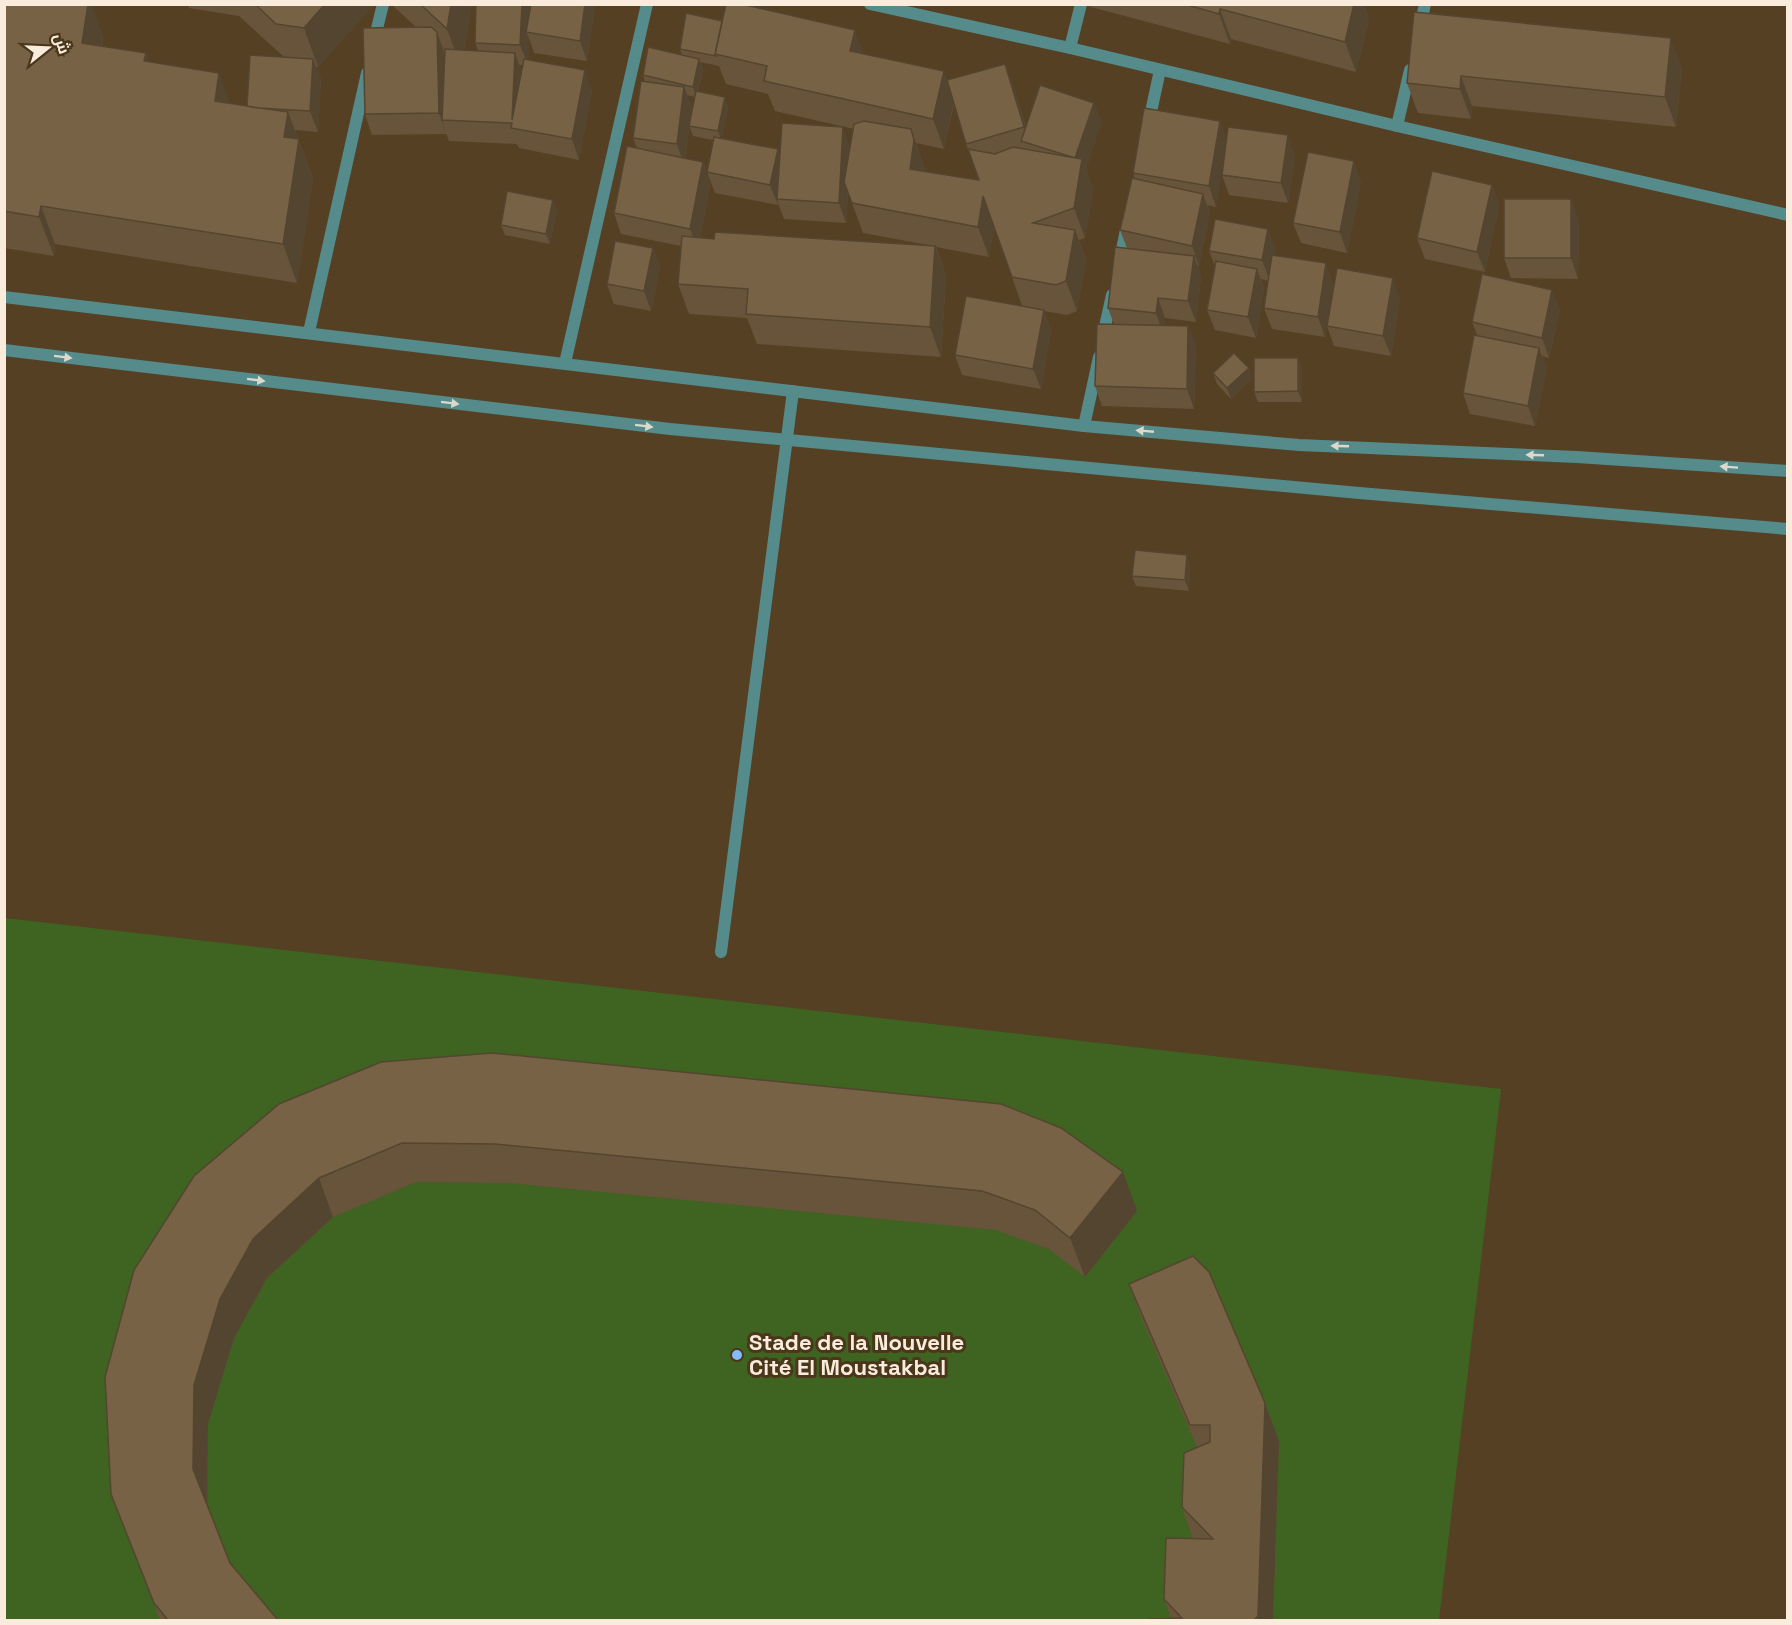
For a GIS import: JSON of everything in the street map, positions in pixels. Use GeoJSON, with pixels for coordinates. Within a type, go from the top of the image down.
{"type":"FeatureCollection","features":[{"type":"Feature","properties":{"kind":"street"},"geometry":{"type":"LineString","coordinates":[[309,332],[382,4]]}},
{"type":"Feature","properties":{"kind":"street"},"geometry":{"type":"LineString","coordinates":[[565,363],[647,4]]}},
{"type":"Feature","properties":{"kind":"street"},"geometry":{"type":"LineString","coordinates":[[870,4],[1070,48],[1397,126],[1788,215]]}},
{"type":"Feature","properties":{"kind":"street"},"geometry":{"type":"LineString","coordinates":[[1070,48],[1081,4]]}},
{"type":"Feature","properties":{"kind":"street"},"geometry":{"type":"LineString","coordinates":[[1417,38],[1425,4]]}},
{"type":"Feature","properties":{"kind":"street"},"geometry":{"type":"LineString","coordinates":[[1397,126],[1412,60]]}},
{"type":"Feature","properties":{"kind":"street"},"geometry":{"type":"LineString","coordinates":[[1145,139],[1160,70]]}},
{"type":"Feature","properties":{"kind":"street"},"geometry":{"type":"LineString","coordinates":[[1084,426],[1130,208]]}},
{"type":"Feature","properties":{"kind":"street"},"geometry":{"type":"LineString","coordinates":[[4,297],[1084,426],[1299,445],[1577,457],[1788,471]]}},
{"type":"Feature","properties":{"kind":"street"},"geometry":{"type":"LineString","coordinates":[[4,350],[658,427],[1359,494],[1788,529]]}},
{"type":"Feature","properties":{"kind":"street"},"geometry":{"type":"LineString","coordinates":[[721,952],[793,391]]}},
{"type":"Feature","properties":{"kind":"green space","name":"Stade de la Nouvelle Cité El Moustakbal"},"geometry":{"type":"Polygon","coordinates":[[[5,918],[1501,1089],[1439,1620],[5,1620],[5,918]]]}},
{"type":"Feature","properties":{"kind":"building"},"geometry":{"type":"Polygon","coordinates":[[[4,4],[88,4],[82,43],[146,53],[144,61],[219,73],[215,101],[288,112],[284,137],[299,139],[283,244],[41,206],[39,217],[4,211],[4,4]]]}},
{"type":"Feature","properties":{"kind":"building"},"geometry":{"type":"Polygon","coordinates":[[[255,4],[325,4],[304,28],[276,24],[255,4]]]}},
{"type":"Feature","properties":{"kind":"building"},"geometry":{"type":"Polygon","coordinates":[[[420,4],[451,4],[447,29],[420,4]]]}},
{"type":"Feature","properties":{"kind":"building"},"geometry":{"type":"Polygon","coordinates":[[[476,4],[522,4],[520,45],[475,43],[476,4]]]}},
{"type":"Feature","properties":{"kind":"building"},"geometry":{"type":"Polygon","coordinates":[[[531,4],[585,4],[580,41],[526,32],[531,4]]]}},
{"type":"Feature","properties":{"kind":"building"},"geometry":{"type":"Polygon","coordinates":[[[726,4],[741,4],[855,30],[850,51],[944,71],[933,119],[764,81],[767,66],[715,54],[726,4]]]}},
{"type":"Feature","properties":{"kind":"building"},"geometry":{"type":"Polygon","coordinates":[[[1184,4],[1354,4],[1345,42],[1220,9],[1219,14],[1184,4]]]}},
{"type":"Feature","properties":{"kind":"building"},"geometry":{"type":"Polygon","coordinates":[[[1414,12],[1671,38],[1665,97],[1461,76],[1460,89],[1407,83],[1414,12]]]}},
{"type":"Feature","properties":{"kind":"building"},"geometry":{"type":"Polygon","coordinates":[[[686,13],[722,21],[716,56],[680,49],[686,13]]]}},
{"type":"Feature","properties":{"kind":"building"},"geometry":{"type":"Polygon","coordinates":[[[431,27],[437,32],[439,113],[365,114],[363,28],[431,27]]]}},
{"type":"Feature","properties":{"kind":"building"},"geometry":{"type":"Polygon","coordinates":[[[648,47],[699,59],[693,87],[643,75],[648,47]]]}},
{"type":"Feature","properties":{"kind":"building"},"geometry":{"type":"Polygon","coordinates":[[[445,49],[515,53],[512,120],[524,59],[585,70],[572,139],[511,128],[512,123],[442,120],[445,49]]]}},
{"type":"Feature","properties":{"kind":"building"},"geometry":{"type":"Polygon","coordinates":[[[250,55],[313,59],[310,111],[247,106],[250,55]]]}},
{"type":"Feature","properties":{"kind":"building"},"geometry":{"type":"Polygon","coordinates":[[[1005,64],[1024,127],[966,144],[947,80],[1005,64]]]}},
{"type":"Feature","properties":{"kind":"building"},"geometry":{"type":"Polygon","coordinates":[[[641,81],[684,87],[677,144],[633,138],[641,81]]]}},
{"type":"Feature","properties":{"kind":"building"},"geometry":{"type":"Polygon","coordinates":[[[1040,85],[1094,103],[1075,158],[1021,141],[1040,85]]]}},
{"type":"Feature","properties":{"kind":"building"},"geometry":{"type":"Polygon","coordinates":[[[696,91],[725,97],[718,131],[689,126],[696,91]]]}},
{"type":"Feature","properties":{"kind":"building"},"geometry":{"type":"Polygon","coordinates":[[[1144,108],[1220,121],[1209,186],[1133,173],[1144,108]]]}},
{"type":"Feature","properties":{"kind":"building"},"geometry":{"type":"Polygon","coordinates":[[[864,121],[911,129],[914,140],[910,169],[979,180],[968,149],[995,154],[1013,147],[1082,159],[1074,208],[1033,223],[1075,230],[1066,281],[1056,285],[1012,277],[983,196],[978,227],[852,203],[844,182],[854,124],[864,121]]]}},
{"type":"Feature","properties":{"kind":"building"},"geometry":{"type":"Polygon","coordinates":[[[782,123],[843,127],[839,203],[777,199],[782,123]]]}},
{"type":"Feature","properties":{"kind":"building"},"geometry":{"type":"Polygon","coordinates":[[[1228,127],[1288,135],[1281,183],[1222,175],[1228,127]]]}},
{"type":"Feature","properties":{"kind":"building"},"geometry":{"type":"Polygon","coordinates":[[[714,137],[778,149],[770,185],[707,172],[714,137]]]}},
{"type":"Feature","properties":{"kind":"building"},"geometry":{"type":"Polygon","coordinates":[[[627,146],[703,162],[690,229],[614,213],[627,146]]]}},
{"type":"Feature","properties":{"kind":"building"},"geometry":{"type":"Polygon","coordinates":[[[1308,152],[1354,161],[1340,232],[1293,223],[1308,152]]]}},
{"type":"Feature","properties":{"kind":"building"},"geometry":{"type":"Polygon","coordinates":[[[1432,171],[1492,185],[1477,252],[1417,238],[1432,171]]]}},
{"type":"Feature","properties":{"kind":"building"},"geometry":{"type":"Polygon","coordinates":[[[1132,178],[1203,194],[1192,246],[1120,230],[1132,178]]]}},
{"type":"Feature","properties":{"kind":"building"},"geometry":{"type":"Polygon","coordinates":[[[507,191],[553,200],[546,234],[501,225],[507,191]]]}},
{"type":"Feature","properties":{"kind":"building"},"geometry":{"type":"Polygon","coordinates":[[[1504,199],[1571,199],[1571,258],[1504,258],[1504,199]]]}},
{"type":"Feature","properties":{"kind":"building"},"geometry":{"type":"Polygon","coordinates":[[[1215,219],[1268,229],[1262,260],[1209,251],[1215,219]]]}},
{"type":"Feature","properties":{"kind":"building"},"geometry":{"type":"Polygon","coordinates":[[[715,232],[935,246],[930,327],[746,314],[748,289],[678,284],[682,236],[714,239],[715,232]]]}},
{"type":"Feature","properties":{"kind":"building"},"geometry":{"type":"Polygon","coordinates":[[[615,241],[653,248],[644,291],[607,284],[615,241]]]}},
{"type":"Feature","properties":{"kind":"building"},"geometry":{"type":"Polygon","coordinates":[[[1115,247],[1194,256],[1188,301],[1158,298],[1156,313],[1108,308],[1115,247]]]}},
{"type":"Feature","properties":{"kind":"building"},"geometry":{"type":"Polygon","coordinates":[[[1272,255],[1326,263],[1318,317],[1264,308],[1272,255]]]}},
{"type":"Feature","properties":{"kind":"building"},"geometry":{"type":"Polygon","coordinates":[[[1216,261],[1257,269],[1248,317],[1207,310],[1216,261]]]}},
{"type":"Feature","properties":{"kind":"building"},"geometry":{"type":"Polygon","coordinates":[[[1337,268],[1393,278],[1383,336],[1327,326],[1337,268]]]}},
{"type":"Feature","properties":{"kind":"building"},"geometry":{"type":"Polygon","coordinates":[[[1482,274],[1552,290],[1542,338],[1472,322],[1482,274]]]}},
{"type":"Feature","properties":{"kind":"building"},"geometry":{"type":"Polygon","coordinates":[[[966,296],[1044,310],[1033,369],[955,355],[966,296]]]}},
{"type":"Feature","properties":{"kind":"building"},"geometry":{"type":"Polygon","coordinates":[[[1097,324],[1188,326],[1187,389],[1095,386],[1097,324]]]}},
{"type":"Feature","properties":{"kind":"building"},"geometry":{"type":"Polygon","coordinates":[[[1474,335],[1539,348],[1528,406],[1463,393],[1474,335]]]}},
{"type":"Feature","properties":{"kind":"building"},"geometry":{"type":"Polygon","coordinates":[[[1234,353],[1249,368],[1227,388],[1213,373],[1234,353]]]}},
{"type":"Feature","properties":{"kind":"building"},"geometry":{"type":"Polygon","coordinates":[[[1254,358],[1298,358],[1298,391],[1254,392],[1254,358]]]}},
{"type":"Feature","properties":{"kind":"building"},"geometry":{"type":"Polygon","coordinates":[[[1135,550],[1187,555],[1185,580],[1132,576],[1135,550]]]}},
{"type":"Feature","properties":{"kind":"building"},"geometry":{"type":"Polygon","coordinates":[[[492,1053],[1001,1104],[1061,1128],[1123,1172],[1070,1238],[1035,1210],[982,1191],[495,1144],[402,1143],[319,1178],[253,1239],[220,1299],[194,1385],[193,1469],[230,1563],[278,1620],[168,1620],[154,1603],[111,1494],[105,1377],[134,1270],[194,1176],[279,1104],[381,1062],[492,1053]]]}},
{"type":"Feature","properties":{"kind":"building"},"geometry":{"type":"Polygon","coordinates":[[[1193,1256],[1209,1272],[1265,1403],[1258,1616],[1254,1620],[1148,1620],[1182,1618],[1164,1599],[1166,1538],[1213,1539],[1182,1507],[1184,1453],[1210,1442],[1210,1425],[1190,1425],[1129,1284],[1193,1256]]]}},
{"type":"Feature","properties":{"kind":"place","name":"Stade de la Nouvelle Cité El Moustakbal"},"geometry":{"type":"Point","coordinates":[737,1355]}}]}
